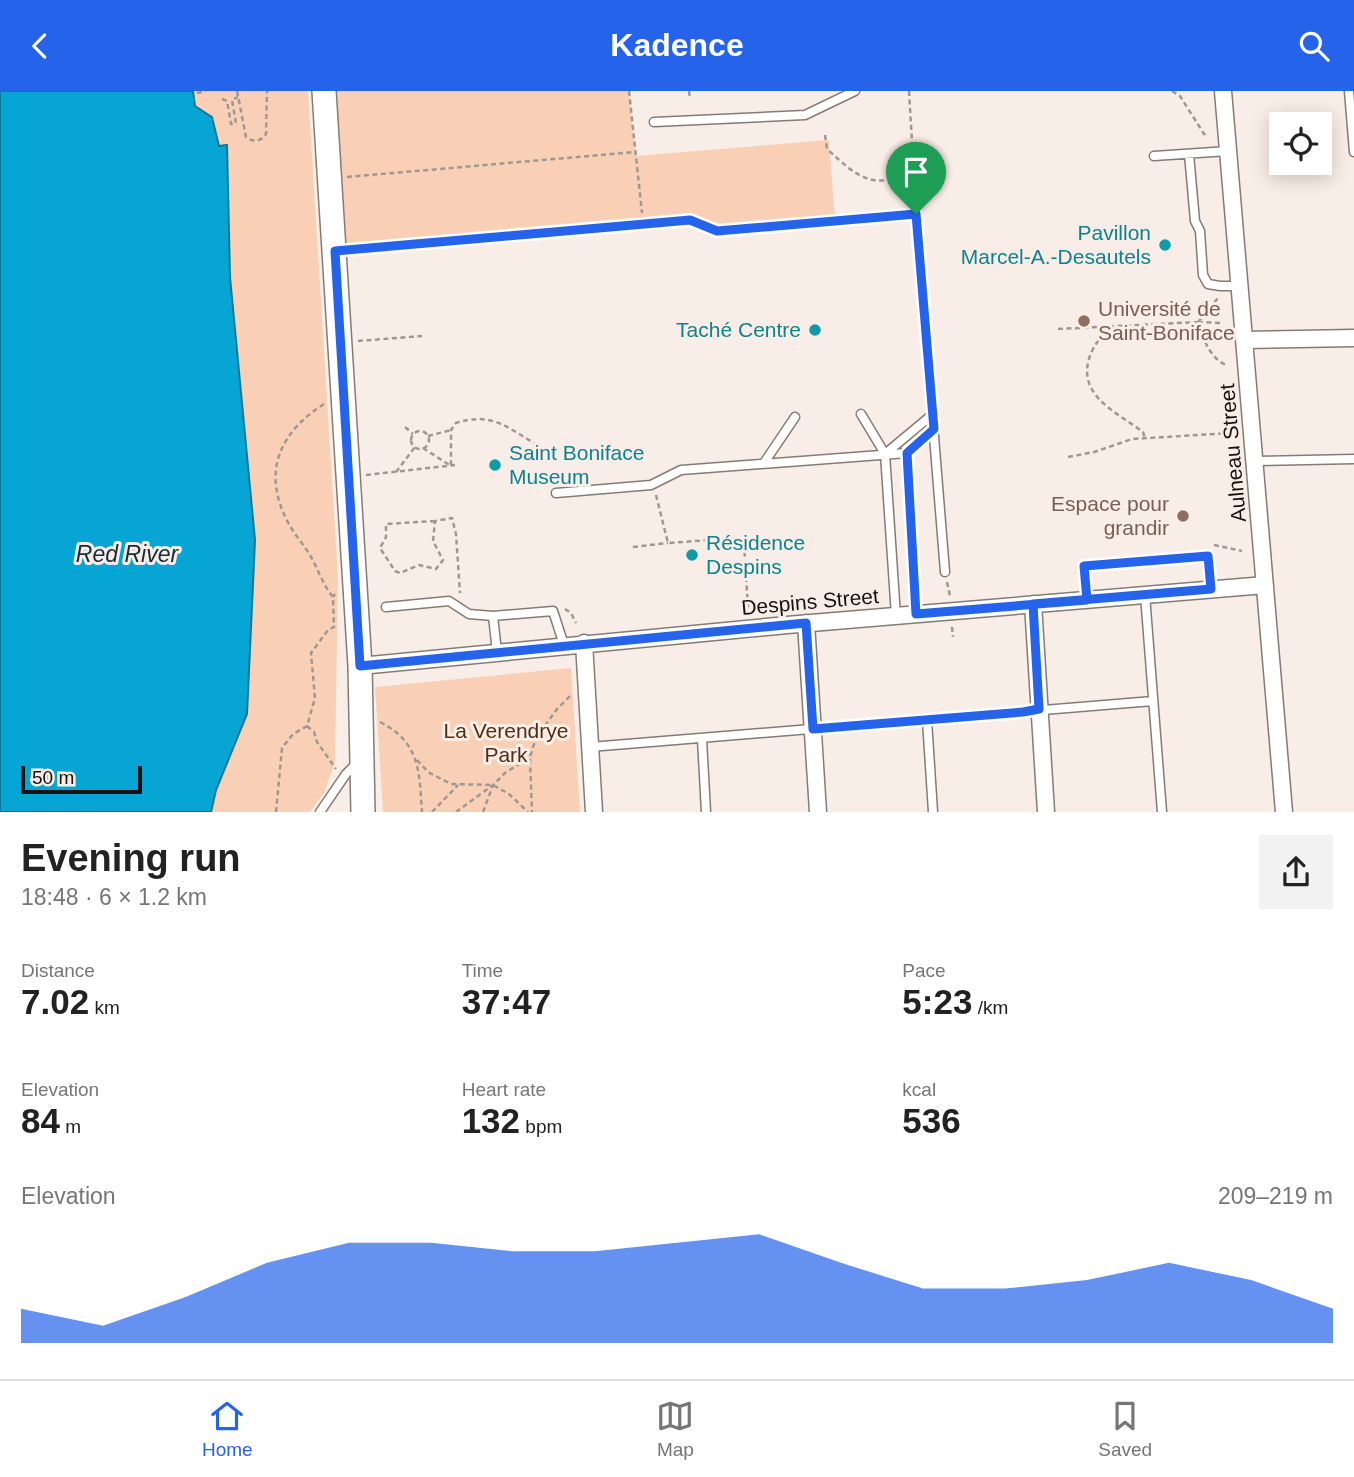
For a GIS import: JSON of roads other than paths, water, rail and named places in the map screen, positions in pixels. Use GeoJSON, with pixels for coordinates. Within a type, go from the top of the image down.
{"type":"FeatureCollection","features":[{"type":"Feature","properties":{"kind":"street"},"geometry":{"type":"LineString","coordinates":[[324,91],[360,666],[353,767],[363,812]]}},
{"type":"Feature","properties":{"kind":"street","name":"Aulneau Street"},"geometry":{"type":"LineString","coordinates":[[1223,91],[1284,812]]}},
{"type":"Feature","properties":{"kind":"street"},"geometry":{"type":"LineString","coordinates":[[1244,341],[1354,338]]}},
{"type":"Feature","properties":{"kind":"street","name":"Despins Street"},"geometry":{"type":"LineString","coordinates":[[360,666],[806,623],[1265,585]]}},
{"type":"Feature","properties":{"kind":"street"},"geometry":{"type":"LineString","coordinates":[[1033,604],[1046,812]]}},
{"type":"Feature","properties":{"kind":"street"},"geometry":{"type":"LineString","coordinates":[[806,623],[818,812]]}},
{"type":"Feature","properties":{"kind":"street"},"geometry":{"type":"LineString","coordinates":[[584,643],[594,812]]}},
{"type":"Feature","properties":{"kind":"lane"},"geometry":{"type":"LineString","coordinates":[[654,122],[806,115],[855,91]]}},
{"type":"Feature","properties":{"kind":"lane"},"geometry":{"type":"LineString","coordinates":[[1349,91],[1354,152]]}},
{"type":"Feature","properties":{"kind":"lane"},"geometry":{"type":"LineString","coordinates":[[1154,156],[1228,151]]}},
{"type":"Feature","properties":{"kind":"lane"},"geometry":{"type":"LineString","coordinates":[[1189,154],[1203,275],[1208,284],[1239,286]]}},
{"type":"Feature","properties":{"kind":"lane"},"geometry":{"type":"LineString","coordinates":[[335,251],[690,220],[717,231],[916,214],[945,572]]}},
{"type":"Feature","properties":{"kind":"lane"},"geometry":{"type":"LineString","coordinates":[[861,414],[885,454],[896,615]]}},
{"type":"Feature","properties":{"kind":"lane"},"geometry":{"type":"LineString","coordinates":[[885,454],[933,414]]}},
{"type":"Feature","properties":{"kind":"lane"},"geometry":{"type":"LineString","coordinates":[[764,463],[795,417]]}},
{"type":"Feature","properties":{"kind":"lane"},"geometry":{"type":"LineString","coordinates":[[556,493],[654,483],[681,470],[907,453],[934,429]]}},
{"type":"Feature","properties":{"kind":"lane"},"geometry":{"type":"LineString","coordinates":[[907,453],[916,614]]}},
{"type":"Feature","properties":{"kind":"lane"},"geometry":{"type":"LineString","coordinates":[[1254,461],[1354,459]]}},
{"type":"Feature","properties":{"kind":"lane"},"geometry":{"type":"LineString","coordinates":[[1087,600],[1084,566],[1208,556],[1211,589]]}},
{"type":"Feature","properties":{"kind":"lane"},"geometry":{"type":"LineString","coordinates":[[1145,595],[1162,812]]}},
{"type":"Feature","properties":{"kind":"lane"},"geometry":{"type":"LineString","coordinates":[[386,607],[449,601],[469,614],[553,611],[564,645]]}},
{"type":"Feature","properties":{"kind":"lane"},"geometry":{"type":"LineString","coordinates":[[493,615],[497,652]]}},
{"type":"Feature","properties":{"kind":"lane"},"geometry":{"type":"LineString","coordinates":[[590,747],[1153,701]]}},
{"type":"Feature","properties":{"kind":"lane"},"geometry":{"type":"LineString","coordinates":[[927,720],[933,812]]}},
{"type":"Feature","properties":{"kind":"lane"},"geometry":{"type":"LineString","coordinates":[[702,739],[706,812]]}},
{"type":"Feature","properties":{"kind":"lane"},"geometry":{"type":"LineString","coordinates":[[320,812],[353,767]]}},
{"type":"Feature","properties":{"kind":"water","name":"Red River"},"geometry":{"type":"Polygon","coordinates":[[[0,91],[193,91],[195,106],[212,117],[219,146],[227,145],[230,277],[255,540],[247,714],[216,790],[211,812],[0,812],[0,91]]]}},
{"type":"Feature","properties":{"kind":"place","name":"Pavillon Marcel-A.-Desautels"},"geometry":{"type":"Point","coordinates":[1165,245]}},
{"type":"Feature","properties":{"kind":"place","name":"Université de Saint-Boniface"},"geometry":{"type":"Point","coordinates":[1084,321]}},
{"type":"Feature","properties":{"kind":"place","name":"Taché Centre"},"geometry":{"type":"Point","coordinates":[815,330]}},
{"type":"Feature","properties":{"kind":"place","name":"Saint Boniface Museum"},"geometry":{"type":"Point","coordinates":[495,465]}},
{"type":"Feature","properties":{"kind":"place","name":"Espace pour grandir"},"geometry":{"type":"Point","coordinates":[1183,516]}},
{"type":"Feature","properties":{"kind":"place","name":"Résidence Despins"},"geometry":{"type":"Point","coordinates":[692,555]}},
{"type":"Feature","properties":{"kind":"park label","name":"La Verendrye Park"},"geometry":{"type":"Point","coordinates":[506,743]}}]}
